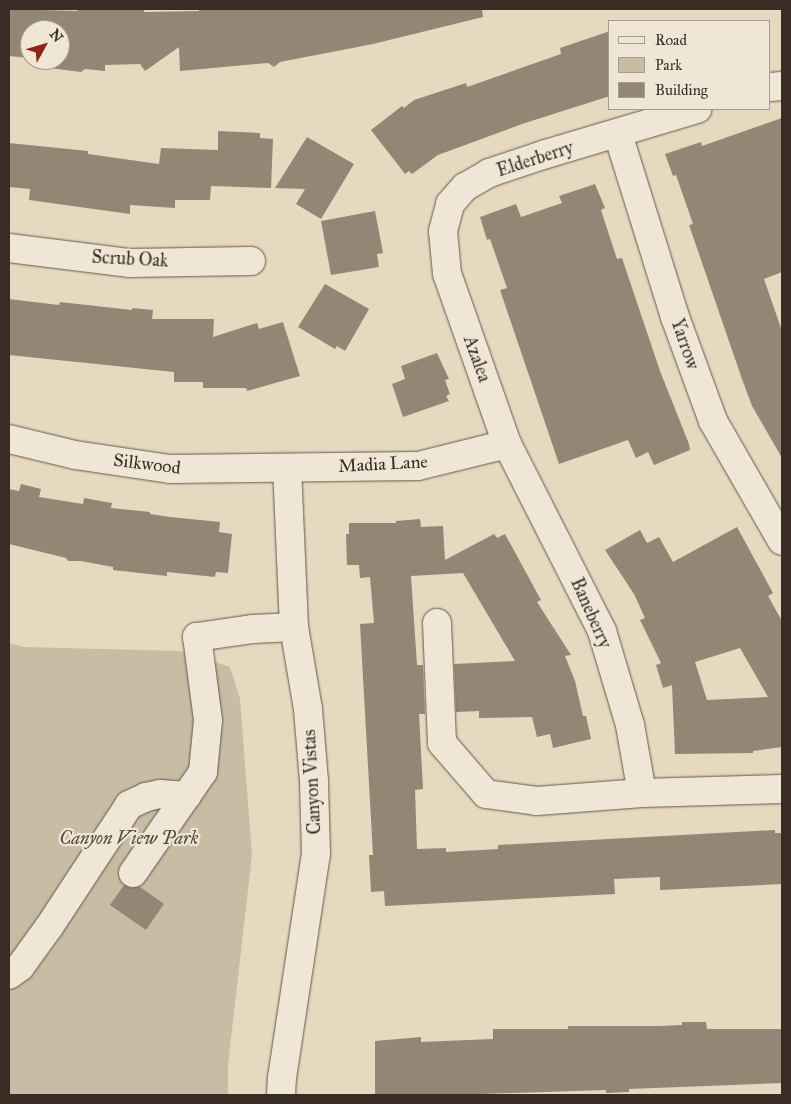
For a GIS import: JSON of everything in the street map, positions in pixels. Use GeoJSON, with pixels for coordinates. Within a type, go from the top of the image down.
{"type":"FeatureCollection","features":[{"type":"Feature","properties":{"kind":"street","name":"Elderberry"},"geometry":{"type":"LineString","coordinates":[[447,274],[443,231],[450,204],[465,187],[497,171],[546,154],[694,110]]}},
{"type":"Feature","properties":{"kind":"street","name":"Yarrow"},"geometry":{"type":"LineString","coordinates":[[618,134],[675,318],[703,395],[714,421],[782,541]]}},
{"type":"Feature","properties":{"kind":"street","name":"Scrub Oak"},"geometry":{"type":"LineString","coordinates":[[9,248],[130,263],[251,260]]}},
{"type":"Feature","properties":{"kind":"street","name":"Azalea"},"geometry":{"type":"LineString","coordinates":[[447,274],[507,444]]}},
{"type":"Feature","properties":{"kind":"street","name":"Silkwood"},"geometry":{"type":"LineString","coordinates":[[9,439],[75,454],[170,469],[287,468]]}},
{"type":"Feature","properties":{"kind":"street","name":"Madia Lane"},"geometry":{"type":"LineString","coordinates":[[287,468],[418,466],[507,444]]}},
{"type":"Feature","properties":{"kind":"street","name":"Baneberry"},"geometry":{"type":"LineString","coordinates":[[507,444],[602,631],[630,725],[642,793]]}},
{"type":"Feature","properties":{"kind":"street","name":"Canyon Vistas"},"geometry":{"type":"LineString","coordinates":[[281,1095],[316,854],[314,780],[308,709],[294,627],[287,468]]}},
{"type":"Feature","properties":{"kind":"street"},"geometry":{"type":"LineString","coordinates":[[438,623],[442,743],[486,794],[537,800],[642,793],[782,788]]}},
{"type":"Feature","properties":{"kind":"street"},"geometry":{"type":"LineString","coordinates":[[133,873],[203,772],[208,720],[197,637],[253,629],[294,627]]}},
{"type":"Feature","properties":{"kind":"street"},"geometry":{"type":"LineString","coordinates":[[9,975],[20,967],[49,927],[129,805],[146,796],[160,794],[187,796]]}},
{"type":"Feature","properties":{"kind":"green space","name":"Canyon View Park"},"geometry":{"type":"Polygon","coordinates":[[[9,643],[25,647],[180,651],[230,667],[240,699],[252,855],[228,1065],[228,1095],[9,1095],[9,643]]]}},
{"type":"Feature","properties":{"kind":"building"},"geometry":{"type":"Polygon","coordinates":[[[9,9],[77,11],[78,9],[144,9],[144,12],[199,11],[199,9],[482,9],[483,17],[373,44],[280,62],[274,67],[268,63],[180,71],[179,47],[145,71],[140,64],[105,65],[105,71],[85,69],[81,72],[65,70],[70,70],[70,20],[20,20],[20,57],[9,56],[9,9]]]}},
{"type":"Feature","properties":{"kind":"building"},"geometry":{"type":"Polygon","coordinates":[[[608,32],[608,97],[522,124],[438,155],[412,174],[409,171],[405,174],[371,130],[402,106],[404,108],[414,100],[466,83],[467,87],[561,54],[560,48],[608,32]]]}},
{"type":"Feature","properties":{"kind":"building"},"geometry":{"type":"Polygon","coordinates":[[[782,118],[782,272],[764,279],[782,331],[782,458],[752,406],[689,225],[693,224],[676,175],[673,176],[665,154],[701,142],[702,146],[782,118]]]}},
{"type":"Feature","properties":{"kind":"building"},"geometry":{"type":"Polygon","coordinates":[[[218,131],[260,133],[260,138],[273,139],[271,188],[211,186],[210,200],[175,200],[175,208],[130,205],[130,214],[29,200],[30,189],[9,187],[9,143],[88,151],[88,154],[159,164],[161,148],[218,150],[218,131]]]}},
{"type":"Feature","properties":{"kind":"building"},"geometry":{"type":"Polygon","coordinates":[[[307,137],[354,164],[321,219],[296,204],[305,189],[275,188],[307,137]]]}},
{"type":"Feature","properties":{"kind":"building"},"geometry":{"type":"Polygon","coordinates":[[[595,184],[605,208],[601,210],[617,259],[622,258],[660,371],[689,444],[690,450],[654,465],[648,452],[636,458],[628,440],[559,464],[500,290],[507,288],[490,239],[487,240],[480,217],[516,204],[521,217],[562,203],[559,196],[595,184]]]}},
{"type":"Feature","properties":{"kind":"building"},"geometry":{"type":"Polygon","coordinates":[[[375,211],[383,253],[377,254],[379,267],[331,275],[321,221],[375,211]]]}},
{"type":"Feature","properties":{"kind":"building"},"geometry":{"type":"Polygon","coordinates":[[[325,284],[369,309],[345,351],[337,346],[335,349],[298,327],[325,284]]]}},
{"type":"Feature","properties":{"kind":"building"},"geometry":{"type":"Polygon","coordinates":[[[9,299],[59,305],[60,302],[132,310],[132,308],[153,310],[152,319],[214,319],[213,337],[257,323],[259,329],[283,322],[300,376],[247,391],[246,388],[203,388],[203,382],[174,382],[174,372],[9,355],[9,299]]]}},
{"type":"Feature","properties":{"kind":"building"},"geometry":{"type":"Polygon","coordinates":[[[437,353],[449,379],[445,380],[450,394],[446,396],[449,401],[403,417],[392,384],[405,379],[401,366],[437,353]]]}},
{"type":"Feature","properties":{"kind":"building"},"geometry":{"type":"Polygon","coordinates":[[[21,484],[41,489],[39,497],[83,504],[84,498],[112,503],[111,508],[220,522],[219,532],[232,534],[228,573],[216,572],[215,577],[167,572],[167,576],[113,570],[113,567],[81,561],[68,561],[66,558],[9,544],[9,489],[19,491],[21,484]]]}},
{"type":"Feature","properties":{"kind":"building"},"geometry":{"type":"Polygon","coordinates":[[[420,519],[421,527],[443,526],[445,560],[494,534],[497,538],[505,534],[541,600],[537,602],[571,655],[565,656],[575,681],[583,716],[586,716],[591,739],[553,748],[550,734],[537,737],[532,717],[479,718],[479,711],[456,712],[454,664],[515,661],[463,573],[411,576],[417,665],[423,665],[425,714],[419,714],[423,789],[415,790],[417,849],[446,848],[446,852],[498,849],[498,845],[775,830],[775,833],[782,833],[782,884],[660,890],[660,877],[614,879],[615,894],[385,906],[384,891],[371,892],[369,855],[373,855],[360,624],[374,623],[370,577],[360,578],[359,565],[347,565],[346,534],[349,534],[349,523],[396,523],[396,521],[420,519]]]}},
{"type":"Feature","properties":{"kind":"building"},"geometry":{"type":"Polygon","coordinates":[[[737,527],[773,593],[768,596],[782,621],[782,747],[753,751],[753,753],[675,754],[672,685],[663,688],[656,665],[661,663],[640,620],[645,618],[634,594],[605,550],[640,530],[647,543],[659,537],[673,562],[737,527]],[[740,648],[695,662],[707,700],[768,697],[740,648]]]}},
{"type":"Feature","properties":{"kind":"building"},"geometry":{"type":"Polygon","coordinates":[[[124,885],[131,888],[140,887],[164,904],[146,930],[110,905],[124,885]]]}},
{"type":"Feature","properties":{"kind":"building"},"geometry":{"type":"Polygon","coordinates":[[[682,1022],[706,1022],[707,1029],[782,1029],[782,1083],[629,1089],[629,1092],[606,1093],[606,1090],[452,1095],[375,1095],[375,1041],[421,1037],[421,1042],[493,1039],[493,1029],[568,1029],[568,1026],[659,1026],[682,1025],[682,1022]]]}}]}
